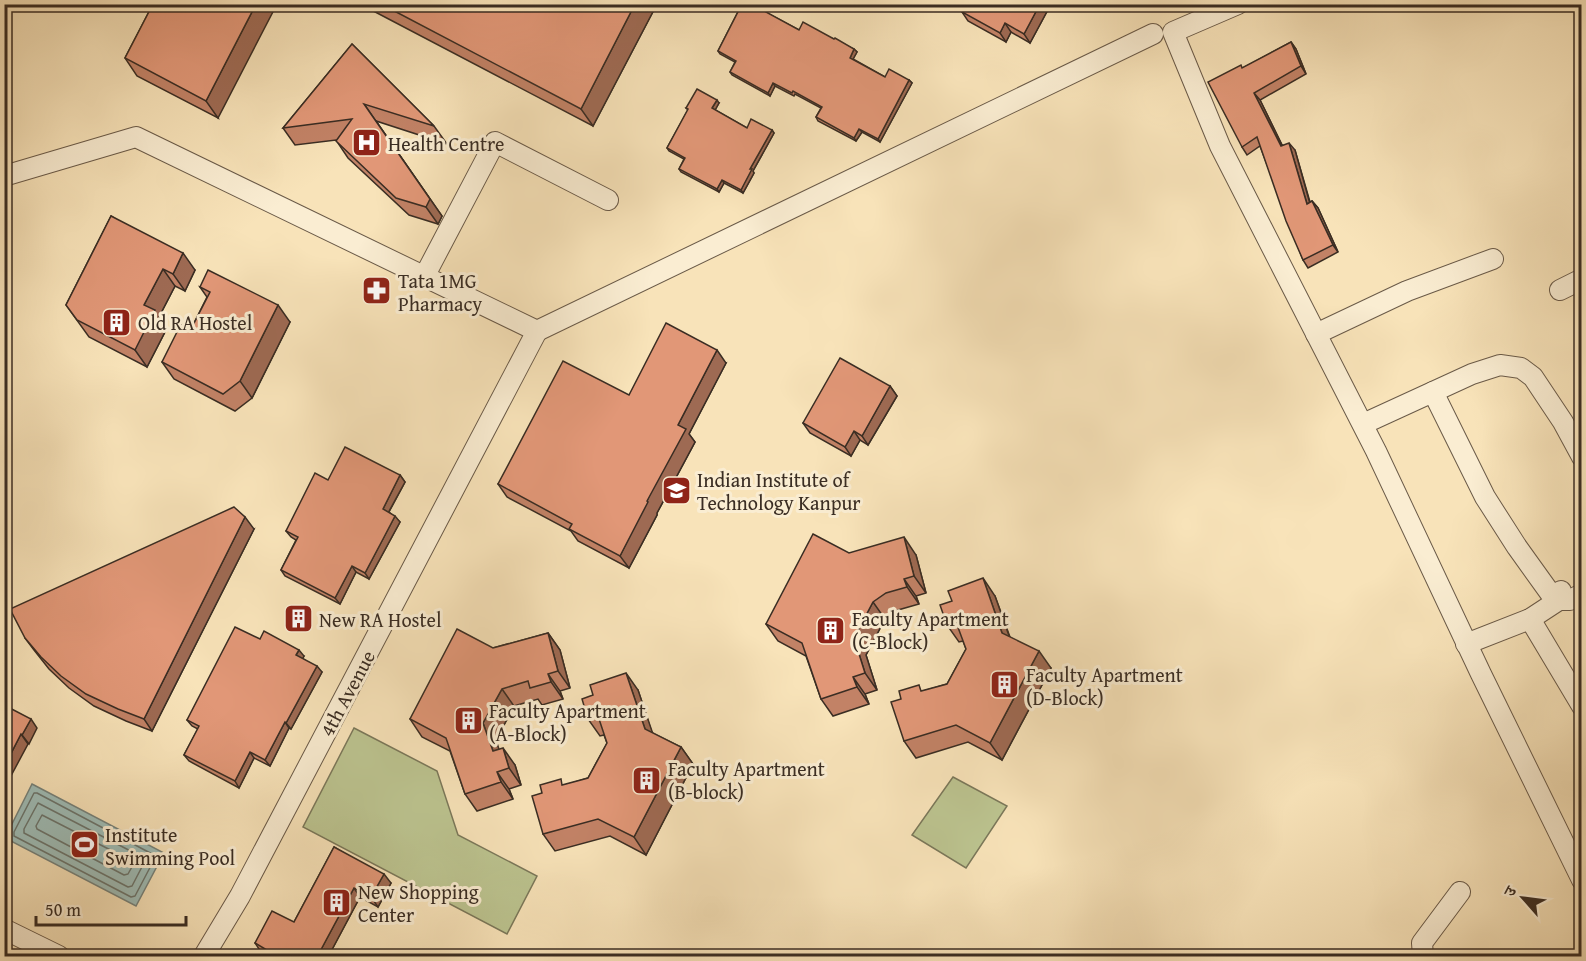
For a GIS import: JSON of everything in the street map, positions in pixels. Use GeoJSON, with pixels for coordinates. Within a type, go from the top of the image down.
{"type":"FeatureCollection","features":[{"type":"Feature","properties":{"kind":"street"},"geometry":{"type":"LineString","coordinates":[[1238,4],[1173,32],[1220,146],[1363,424],[1466,644],[1581,880]]}},
{"type":"Feature","properties":{"kind":"street"},"geometry":{"type":"LineString","coordinates":[[4,176],[136,137],[537,331],[1153,34]]}},
{"type":"Feature","properties":{"kind":"street"},"geometry":{"type":"LineString","coordinates":[[423,277],[495,142],[608,200]]}},
{"type":"Feature","properties":{"kind":"street"},"geometry":{"type":"LineString","coordinates":[[1316,334],[1407,291],[1492,259]]}},
{"type":"Feature","properties":{"kind":"street"},"geometry":{"type":"LineString","coordinates":[[1560,290],[1581,279]]}},
{"type":"Feature","properties":{"kind":"street","name":"4th Avenue"},"geometry":{"type":"LineString","coordinates":[[204,957],[240,896],[537,331]]}},
{"type":"Feature","properties":{"kind":"street"},"geometry":{"type":"LineString","coordinates":[[1363,424],[1472,374],[1500,365],[1521,368],[1533,377],[1563,422],[1581,457]]}},
{"type":"Feature","properties":{"kind":"street"},"geometry":{"type":"LineString","coordinates":[[1433,392],[1485,497],[1517,547],[1551,593],[1569,600],[1581,594]]}},
{"type":"Feature","properties":{"kind":"street"},"geometry":{"type":"LineString","coordinates":[[1466,644],[1530,619],[1560,596]]}},
{"type":"Feature","properties":{"kind":"street"},"geometry":{"type":"LineString","coordinates":[[1530,619],[1581,706]]}},
{"type":"Feature","properties":{"kind":"street"},"geometry":{"type":"LineString","coordinates":[[1423,957],[1422,943],[1460,892]]}},
{"type":"Feature","properties":{"kind":"street"},"geometry":{"type":"LineString","coordinates":[[4,929],[58,957]]}},
{"type":"Feature","properties":{"kind":"green space"},"geometry":{"type":"Polygon","coordinates":[[[354,728],[437,771],[458,835],[537,876],[507,934],[303,827],[354,728]]]}},
{"type":"Feature","properties":{"kind":"green space"},"geometry":{"type":"Polygon","coordinates":[[[953,777],[1007,806],[966,868],[912,835],[953,777]]]}},
{"type":"Feature","properties":{"kind":"water","name":"Institute Swimming Pool"},"geometry":{"type":"Polygon","coordinates":[[[32,784],[164,853],[136,906],[5,838],[32,784]]]}},
{"type":"Feature","properties":{"kind":"building"},"geometry":{"type":"Polygon","coordinates":[[[153,4],[256,4],[206,101],[125,58],[153,4]]]}},
{"type":"Feature","properties":{"kind":"building"},"geometry":{"type":"Polygon","coordinates":[[[381,4],[635,4],[581,109],[381,4]]]}},
{"type":"Feature","properties":{"kind":"building"},"geometry":{"type":"Polygon","coordinates":[[[742,4],[767,4],[764,11],[799,30],[803,22],[835,38],[854,49],[850,58],[885,77],[889,69],[909,80],[878,139],[859,129],[854,138],[816,117],[822,107],[793,91],[792,93],[773,83],[768,93],[730,72],[736,61],[718,51],[742,4]]]}},
{"type":"Feature","properties":{"kind":"building"},"geometry":{"type":"Polygon","coordinates":[[[966,4],[1040,4],[1024,34],[1005,23],[1000,33],[962,12],[966,4]]]}},
{"type":"Feature","properties":{"kind":"building"},"geometry":{"type":"Polygon","coordinates":[[[1291,42],[1301,66],[1254,93],[1281,146],[1289,143],[1307,204],[1312,201],[1333,245],[1303,260],[1286,221],[1257,137],[1242,147],[1208,82],[1241,65],[1242,68],[1291,42]]]}},
{"type":"Feature","properties":{"kind":"building","name":"Health Centre"},"geometry":{"type":"Polygon","coordinates":[[[352,44],[434,126],[364,104],[430,199],[426,207],[396,198],[336,141],[352,119],[283,128],[352,44]]]}},
{"type":"Feature","properties":{"kind":"building"},"geometry":{"type":"Polygon","coordinates":[[[697,89],[717,100],[712,108],[747,128],[751,119],[772,130],[741,190],[722,180],[717,189],[679,169],[685,158],[667,148],[697,89]]]}},
{"type":"Feature","properties":{"kind":"building"},"geometry":{"type":"Polygon","coordinates":[[[111,216],[183,253],[173,274],[163,269],[144,305],[155,310],[135,350],[77,320],[66,305],[111,216]]]}},
{"type":"Feature","properties":{"kind":"building"},"geometry":{"type":"Polygon","coordinates":[[[208,270],[278,305],[240,381],[223,394],[162,362],[181,324],[191,329],[210,292],[200,287],[208,270]]]}},
{"type":"Feature","properties":{"kind":"building"},"geometry":{"type":"Polygon","coordinates":[[[666,323],[717,350],[678,425],[686,429],[620,556],[569,529],[572,524],[498,484],[563,361],[629,395],[666,323]]]}},
{"type":"Feature","properties":{"kind":"building"},"geometry":{"type":"Polygon","coordinates":[[[840,358],[890,386],[862,436],[854,431],[845,447],[803,423],[840,358]]]}},
{"type":"Feature","properties":{"kind":"building"},"geometry":{"type":"Polygon","coordinates":[[[345,447],[400,475],[383,509],[395,516],[383,539],[365,573],[352,566],[335,598],[281,570],[298,537],[286,531],[315,473],[328,480],[345,447]]]}},
{"type":"Feature","properties":{"kind":"building"},"geometry":{"type":"Polygon","coordinates":[[[234,507],[245,517],[144,719],[86,694],[61,676],[25,638],[10,609],[234,507]]]}},
{"type":"Feature","properties":{"kind":"building","name":"Faculty Apartment (C-Block)"},"geometry":{"type":"Polygon","coordinates":[[[813,534],[849,553],[904,537],[914,576],[904,579],[907,587],[886,593],[873,602],[854,638],[865,673],[853,677],[857,687],[821,699],[802,643],[766,624],[813,534]]]}},
{"type":"Feature","properties":{"kind":"building","name":"Faculty Apartment (D-Block)"},"geometry":{"type":"Polygon","coordinates":[[[983,578],[1002,633],[1039,651],[990,743],[956,725],[904,741],[891,702],[901,699],[899,691],[919,685],[921,691],[947,684],[966,649],[956,622],[947,625],[940,605],[952,601],[948,591],[983,578]]]}},
{"type":"Feature","properties":{"kind":"building"},"geometry":{"type":"Polygon","coordinates":[[[235,627],[260,639],[264,631],[299,650],[296,655],[317,666],[265,760],[250,752],[235,781],[184,755],[199,726],[187,720],[235,627]]]}},
{"type":"Feature","properties":{"kind":"building","name":"Faculty Apartment (A-Block)"},"geometry":{"type":"Polygon","coordinates":[[[457,629],[493,648],[548,633],[558,671],[548,674],[551,682],[530,688],[528,681],[502,689],[483,723],[493,751],[503,748],[509,768],[497,772],[501,782],[465,794],[446,738],[410,719],[457,629]]]}},
{"type":"Feature","properties":{"kind":"building","name":"Faculty Apartment (B-block)"},"geometry":{"type":"Polygon","coordinates":[[[626,673],[645,729],[681,747],[634,837],[598,819],[543,834],[532,796],[542,793],[540,785],[561,779],[562,785],[588,778],[607,743],[598,716],[588,719],[582,699],[593,695],[590,685],[626,673]]]}},
{"type":"Feature","properties":{"kind":"building"},"geometry":{"type":"Polygon","coordinates":[[[4,705],[31,719],[4,767],[4,705]]]}},
{"type":"Feature","properties":{"kind":"building","name":"New Shopping Center"},"geometry":{"type":"Polygon","coordinates":[[[334,847],[384,874],[371,897],[354,888],[317,957],[264,957],[267,950],[255,943],[272,911],[294,922],[334,847]]]}},
{"type":"Feature","properties":{"kind":"place","name":"Health Centre"},"geometry":{"type":"Point","coordinates":[367,143]}},
{"type":"Feature","properties":{"kind":"place","name":"Tata 1MG Pharmacy"},"geometry":{"type":"Point","coordinates":[377,291]}},
{"type":"Feature","properties":{"kind":"place","name":"Old RA Hostel"},"geometry":{"type":"Point","coordinates":[117,322]}},
{"type":"Feature","properties":{"kind":"place","name":"Indian Institute of Technology Kanpur"},"geometry":{"type":"Point","coordinates":[676,491]}},
{"type":"Feature","properties":{"kind":"place","name":"New RA Hostel"},"geometry":{"type":"Point","coordinates":[298,619]}},
{"type":"Feature","properties":{"kind":"place","name":"Faculty Apartment (C-Block)"},"geometry":{"type":"Point","coordinates":[831,630]}},
{"type":"Feature","properties":{"kind":"place","name":"Faculty Apartment (D-Block)"},"geometry":{"type":"Point","coordinates":[1005,685]}},
{"type":"Feature","properties":{"kind":"place","name":"Faculty Apartment (A-Block)"},"geometry":{"type":"Point","coordinates":[468,721]}},
{"type":"Feature","properties":{"kind":"place","name":"Faculty Apartment (B-block)"},"geometry":{"type":"Point","coordinates":[647,780]}},
{"type":"Feature","properties":{"kind":"place","name":"Institute Swimming Pool"},"geometry":{"type":"Point","coordinates":[84,845]}},
{"type":"Feature","properties":{"kind":"place","name":"New Shopping Center"},"geometry":{"type":"Point","coordinates":[337,902]}}]}
